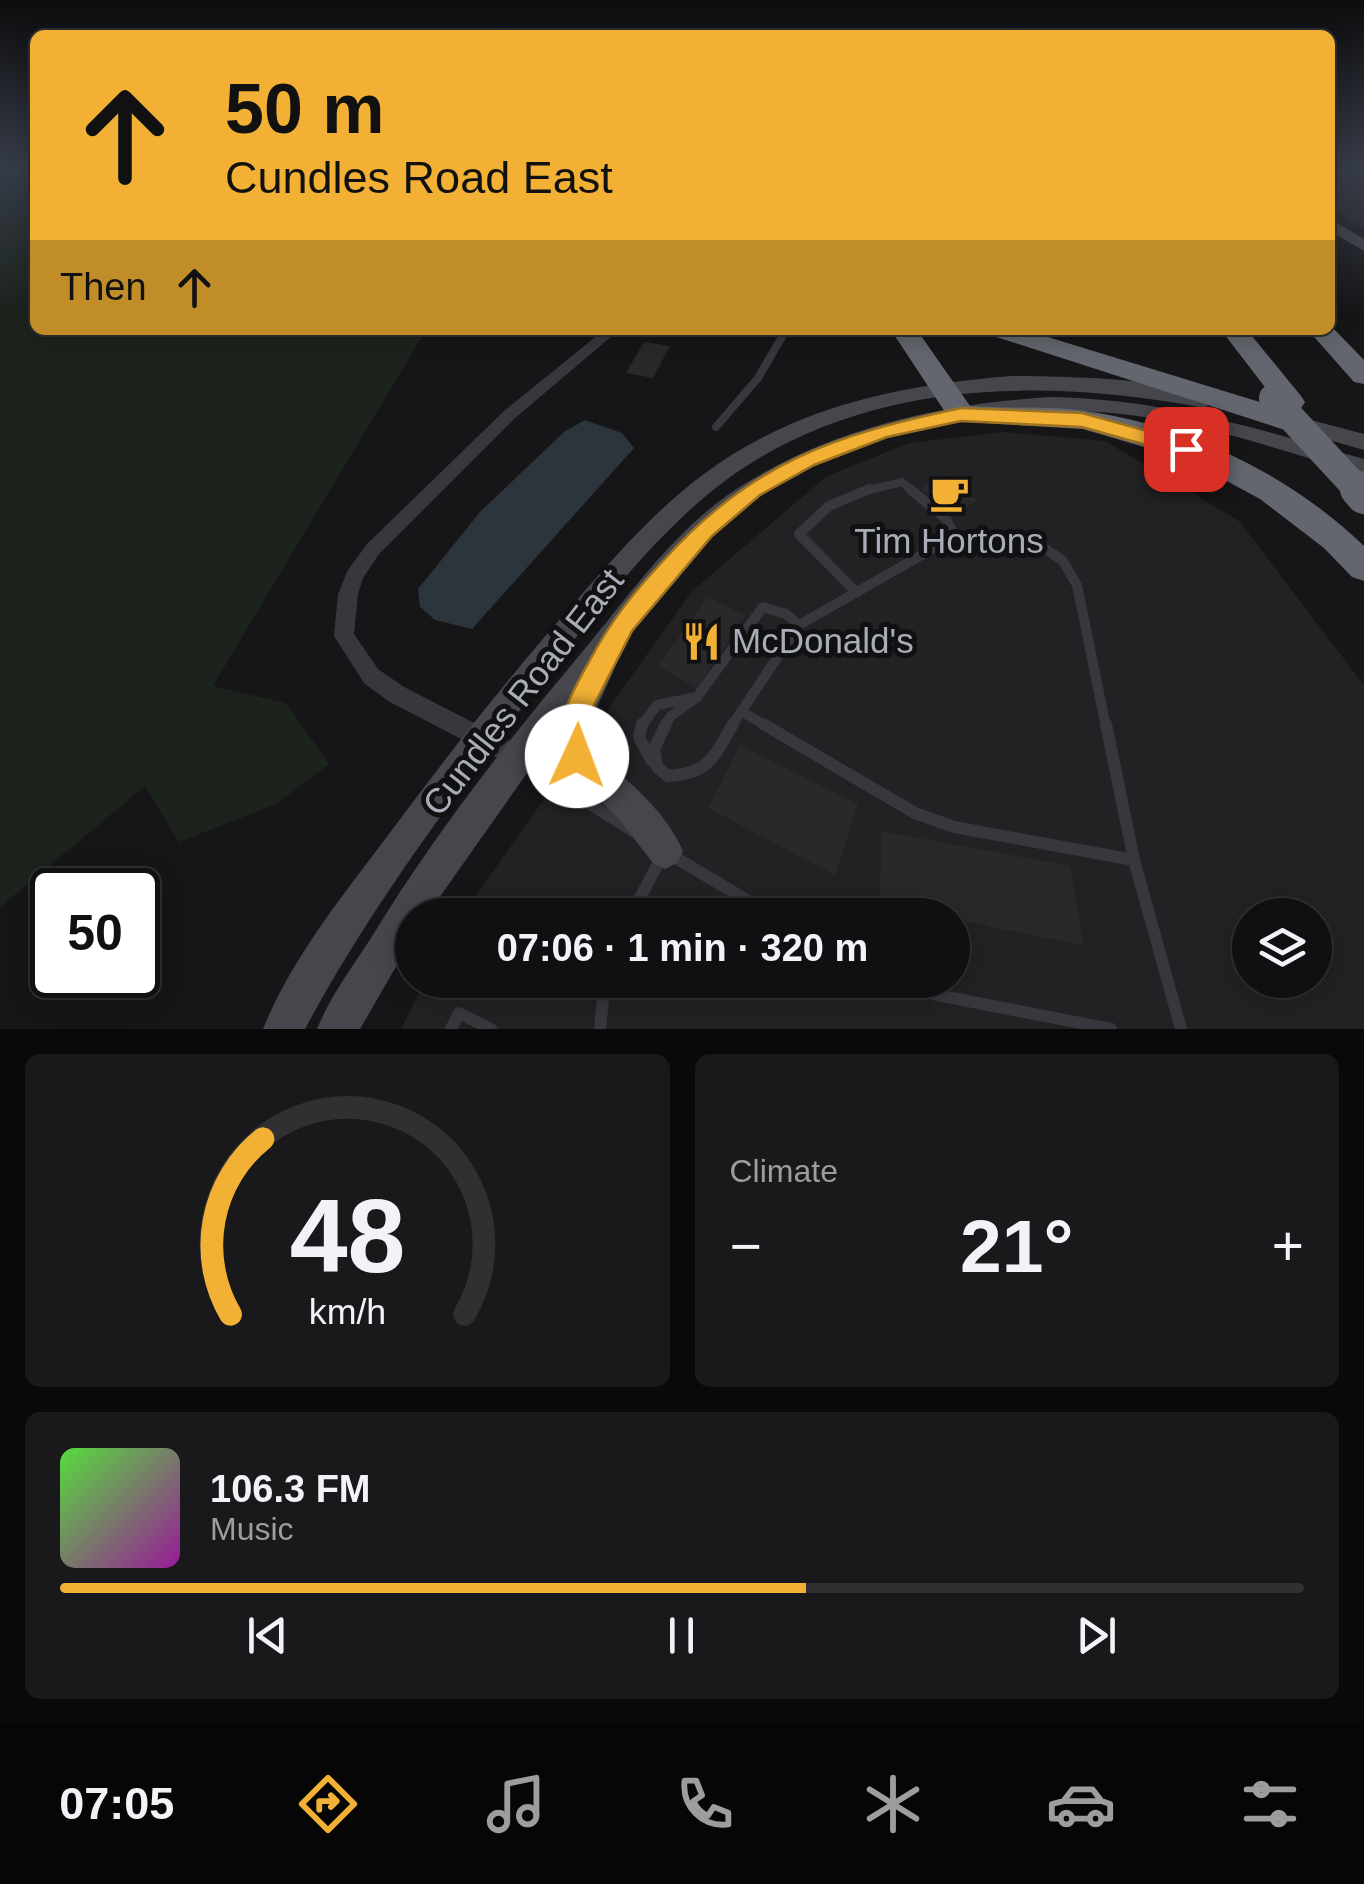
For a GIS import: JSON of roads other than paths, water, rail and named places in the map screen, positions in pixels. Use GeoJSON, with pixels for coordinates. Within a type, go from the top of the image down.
{"type":"FeatureCollection","features":[{"type":"Feature","properties":{"kind":"highway"},"geometry":{"type":"LineString","coordinates":[[1335,331],[1364,361]]}},
{"type":"Feature","properties":{"kind":"highway"},"geometry":{"type":"LineString","coordinates":[[907,335],[961,414],[1082,420],[1186,449],[1282,499],[1364,566]]}},
{"type":"Feature","properties":{"kind":"highway"},"geometry":{"type":"LineString","coordinates":[[1018,335],[1286,407]]}},
{"type":"Feature","properties":{"kind":"highway"},"geometry":{"type":"LineString","coordinates":[[1220,335],[1364,495]]}},
{"type":"Feature","properties":{"kind":"highway"},"geometry":{"type":"LineString","coordinates":[[1237,335],[1286,407]]}},
{"type":"Feature","properties":{"kind":"highway"},"geometry":{"type":"LineString","coordinates":[[1326,335],[1364,376]]}},
{"type":"Feature","properties":{"kind":"main road"},"geometry":{"type":"LineString","coordinates":[[1335,227],[1364,246]]}},
{"type":"Feature","properties":{"kind":"main road","name":"Cundles Road East"},"geometry":{"type":"LineString","coordinates":[[283,1029],[362,901],[480,737],[617,572],[707,483],[755,451],[823,418],[880,400],[942,388],[1039,381],[1105,384],[1286,407],[1364,442]]}},
{"type":"Feature","properties":{"kind":"main road","name":"Cundles Road East"},"geometry":{"type":"LineString","coordinates":[[337,1029],[440,862],[517,757],[666,568],[752,490],[822,453],[882,432],[961,414],[1058,404],[1114,406],[1238,431],[1364,468]]}},
{"type":"Feature","properties":{"kind":"main road"},"geometry":{"type":"LineString","coordinates":[[622,623],[580,704],[573,726],[574,744],[586,768],[630,806],[664,851]]}},
{"type":"Feature","properties":{"kind":"street"},"geometry":{"type":"LineString","coordinates":[[517,757],[372,676],[344,636],[348,594],[355,575],[385,537],[509,415],[606,335]]}},
{"type":"Feature","properties":{"kind":"lane"},"geometry":{"type":"LineString","coordinates":[[716,427],[758,378],[783,335]]}},
{"type":"Feature","properties":{"kind":"lane"},"geometry":{"type":"LineString","coordinates":[[856,593],[799,534],[805,522],[877,483],[902,482],[946,519],[955,536]]}},
{"type":"Feature","properties":{"kind":"lane"},"geometry":{"type":"LineString","coordinates":[[697,697],[658,702],[644,713],[638,738],[668,776],[696,774],[711,761],[799,626],[955,536],[1041,546],[1063,561],[1076,585],[1134,860],[1180,1029]]}},
{"type":"Feature","properties":{"kind":"lane"},"geometry":{"type":"LineString","coordinates":[[654,757],[670,717],[697,697],[764,608],[786,614],[799,626]]}},
{"type":"Feature","properties":{"kind":"lane"},"geometry":{"type":"LineString","coordinates":[[741,711],[816,759],[914,812],[954,827],[1134,860]]}},
{"type":"Feature","properties":{"kind":"lane"},"geometry":{"type":"LineString","coordinates":[[517,757],[743,898]]}},
{"type":"Feature","properties":{"kind":"lane"},"geometry":{"type":"LineString","coordinates":[[640,898],[664,851]]}},
{"type":"Feature","properties":{"kind":"lane"},"geometry":{"type":"LineString","coordinates":[[600,1029],[603,998]]}},
{"type":"Feature","properties":{"kind":"lane"},"geometry":{"type":"LineString","coordinates":[[952,998],[1111,1029]]}},
{"type":"Feature","properties":{"kind":"lane"},"geometry":{"type":"LineString","coordinates":[[451,1029],[459,1014],[491,1029]]}},
{"type":"Feature","properties":{"kind":"place","name":"Tim Hortons"},"geometry":{"type":"Point","coordinates":[949,494]}},
{"type":"Feature","properties":{"kind":"place","name":"McDonald's"},"geometry":{"type":"Point","coordinates":[702,641]}}]}
